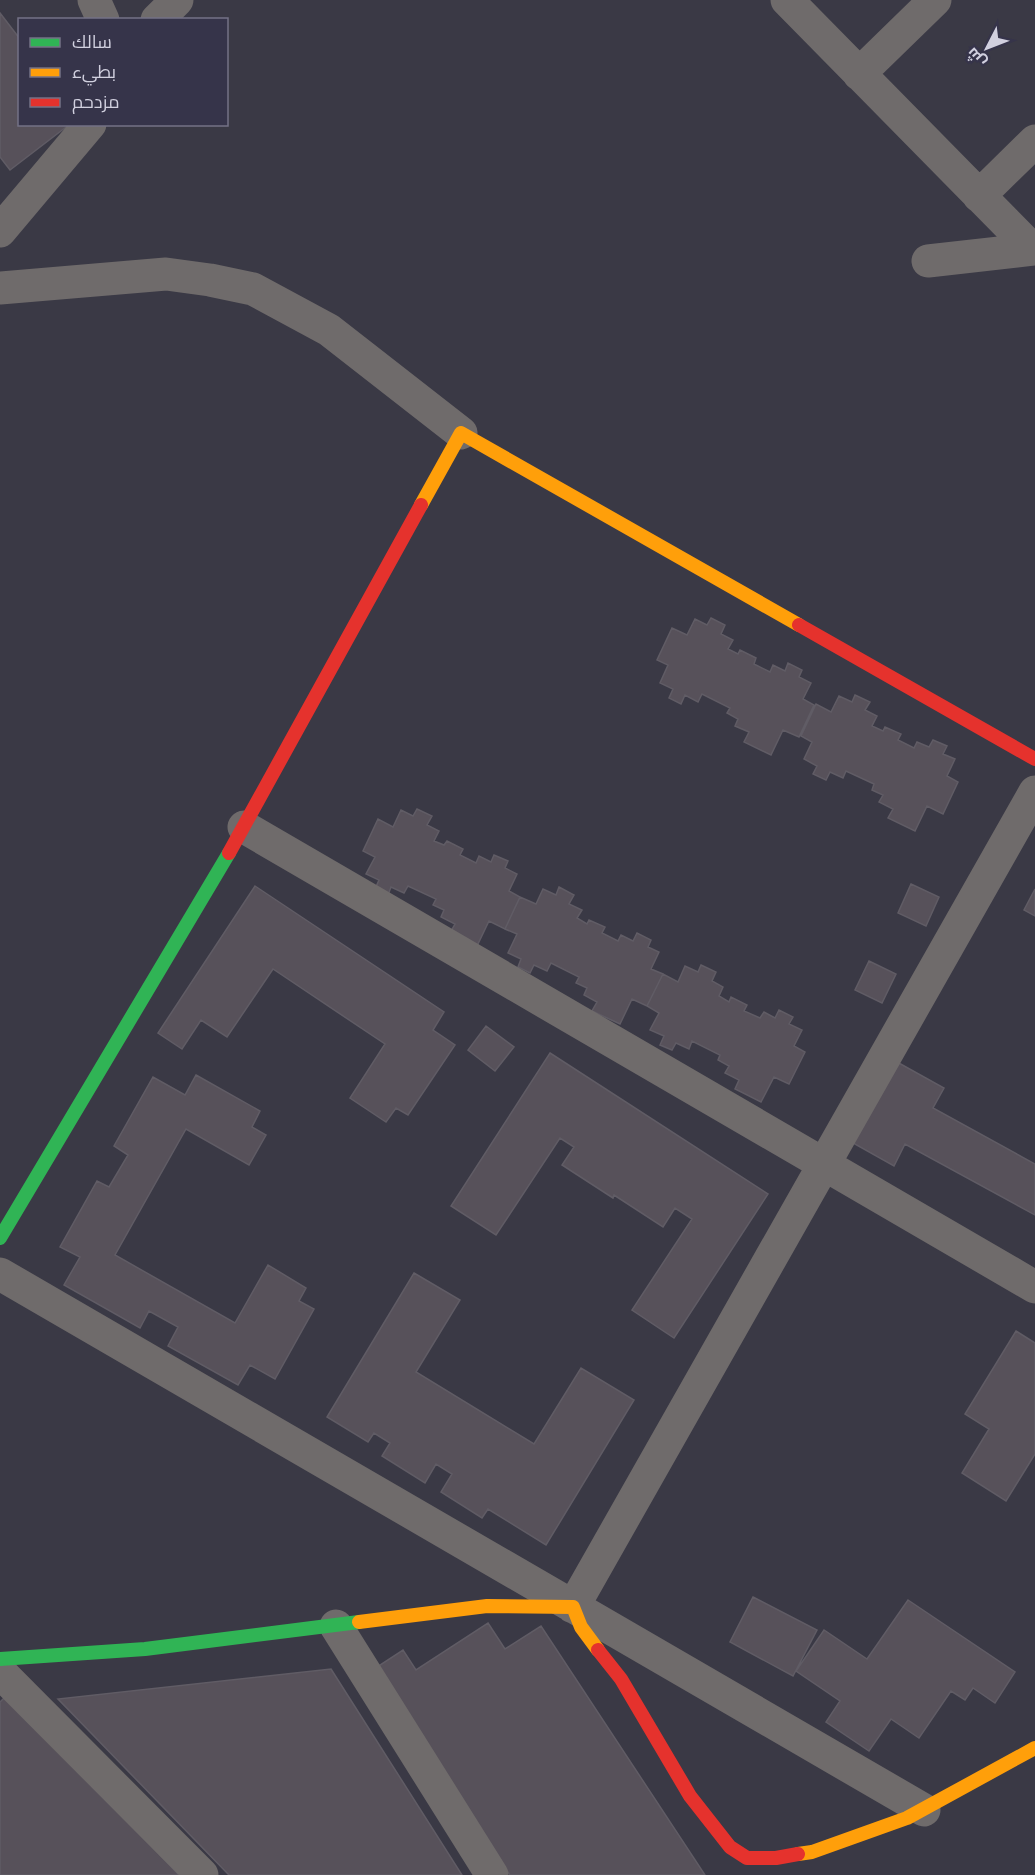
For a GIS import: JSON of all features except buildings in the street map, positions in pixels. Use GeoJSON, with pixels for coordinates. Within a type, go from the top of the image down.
{"type":"FeatureCollection","features":[{"type":"Feature","properties":{"kind":"street"},"geometry":{"type":"LineString","coordinates":[[94,0],[102,18]]}},
{"type":"Feature","properties":{"kind":"street"},"geometry":{"type":"LineString","coordinates":[[159,18],[177,0]]}},
{"type":"Feature","properties":{"kind":"street"},"geometry":{"type":"LineString","coordinates":[[787,0],[1033,249]]}},
{"type":"Feature","properties":{"kind":"street"},"geometry":{"type":"LineString","coordinates":[[859,74],[934,0]]}},
{"type":"Feature","properties":{"kind":"street"},"geometry":{"type":"LineString","coordinates":[[4,217],[88,126]]}},
{"type":"Feature","properties":{"kind":"street"},"geometry":{"type":"LineString","coordinates":[[979,196],[1035,141]]}},
{"type":"Feature","properties":{"kind":"street"},"geometry":{"type":"LineString","coordinates":[[928,261],[1033,249]]}},
{"type":"Feature","properties":{"kind":"street"},"geometry":{"type":"LineString","coordinates":[[0,288],[166,274],[253,288],[329,330],[461,433],[1035,759]]}},
{"type":"Feature","properties":{"kind":"street"},"geometry":{"type":"LineString","coordinates":[[0,1238],[244,827],[461,433]]}},
{"type":"Feature","properties":{"kind":"street"},"geometry":{"type":"LineString","coordinates":[[573,1607],[1035,792]]}},
{"type":"Feature","properties":{"kind":"street"},"geometry":{"type":"LineString","coordinates":[[244,827],[1035,1287]]}},
{"type":"Feature","properties":{"kind":"street"},"geometry":{"type":"LineString","coordinates":[[0,1274],[924,1810]]}},
{"type":"Feature","properties":{"kind":"street"},"geometry":{"type":"LineString","coordinates":[[0,1659],[145,1649],[487,1606],[573,1607]]}},
{"type":"Feature","properties":{"kind":"street"},"geometry":{"type":"LineString","coordinates":[[573,1607],[581,1627],[621,1679],[690,1796],[730,1847],[747,1858],[776,1858],[806,1863],[924,1810],[1035,1748]]}},
{"type":"Feature","properties":{"kind":"street"},"geometry":{"type":"LineString","coordinates":[[336,1626],[492,1875]]}},
{"type":"Feature","properties":{"kind":"street"},"geometry":{"type":"LineString","coordinates":[[0,1671],[202,1875]]}},
{"type":"Feature","properties":{"kind":"traffic: fast"},"geometry":{"type":"LineString","coordinates":[[0,1238],[229,853]]}},
{"type":"Feature","properties":{"kind":"traffic: fast"},"geometry":{"type":"LineString","coordinates":[[0,1659],[145,1649],[359,1622]]}},
{"type":"Feature","properties":{"kind":"traffic: slow"},"geometry":{"type":"LineString","coordinates":[[421,505],[461,433],[799,625]]}},
{"type":"Feature","properties":{"kind":"traffic: slow"},"geometry":{"type":"LineString","coordinates":[[359,1622],[487,1606],[573,1607],[581,1627],[598,1650]]}},
{"type":"Feature","properties":{"kind":"traffic: slow"},"geometry":{"type":"LineString","coordinates":[[798,1854],[812,1852],[907,1818],[1035,1748]]}},
{"type":"Feature","properties":{"kind":"traffic: jam"},"geometry":{"type":"LineString","coordinates":[[229,853],[421,505]]}},
{"type":"Feature","properties":{"kind":"traffic: jam"},"geometry":{"type":"LineString","coordinates":[[799,625],[1035,759]]}},
{"type":"Feature","properties":{"kind":"traffic: jam"},"geometry":{"type":"LineString","coordinates":[[598,1650],[621,1679],[690,1796],[730,1847],[747,1858],[776,1858],[798,1854]]}}]}
